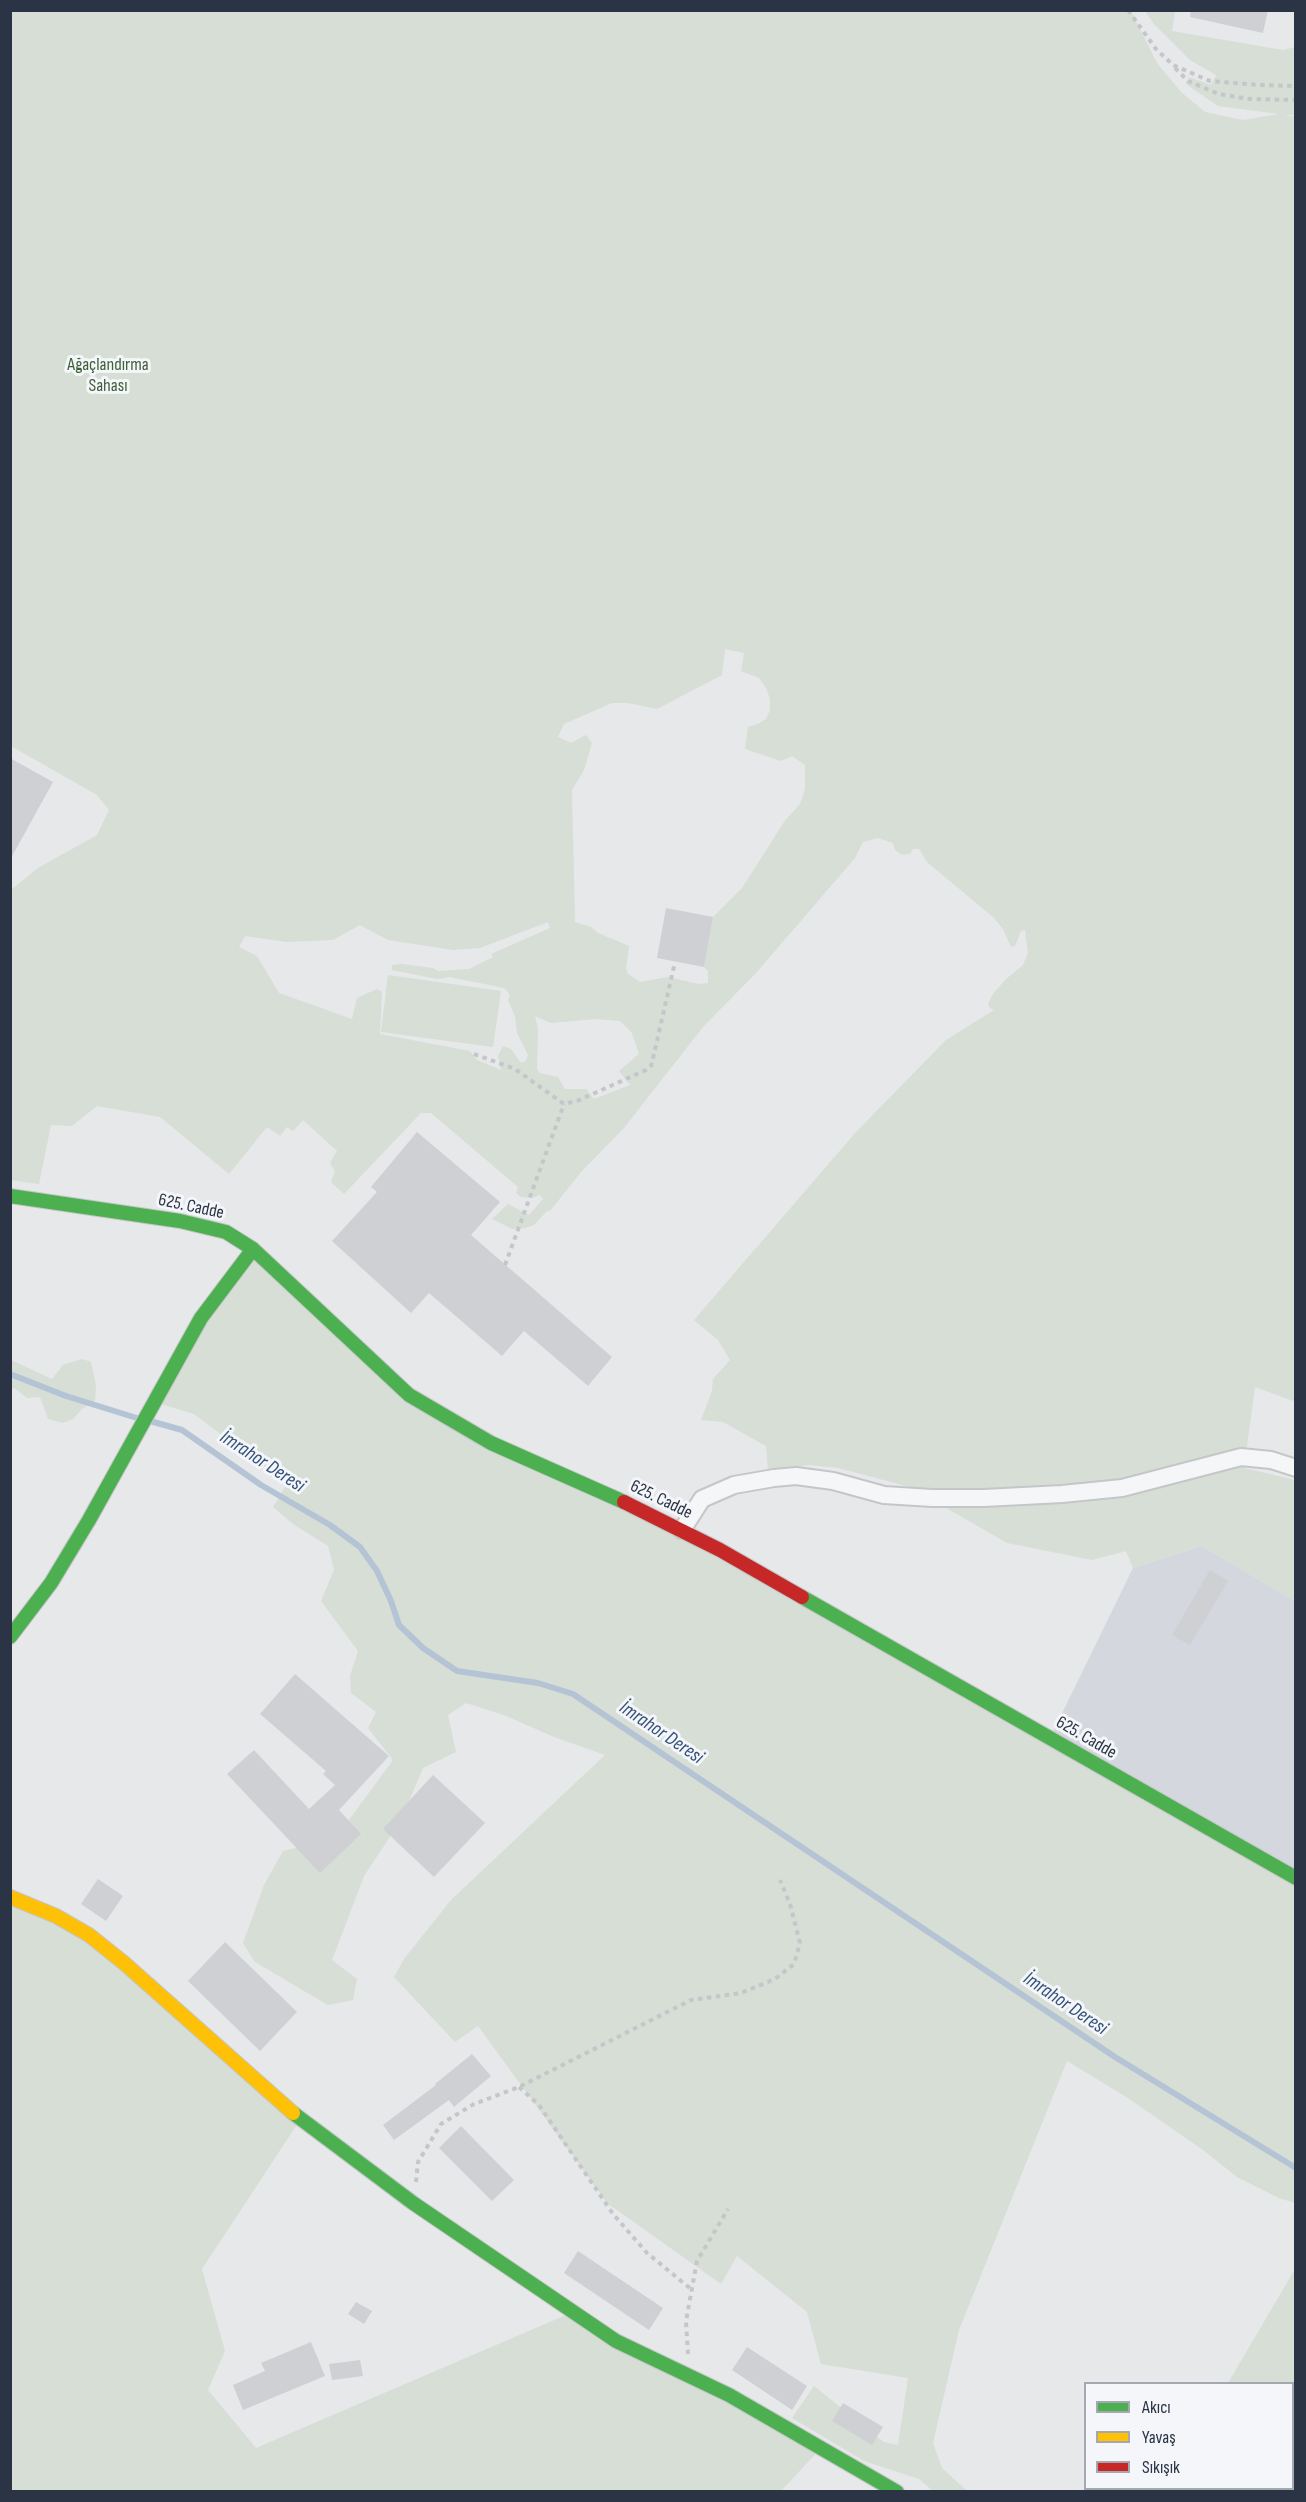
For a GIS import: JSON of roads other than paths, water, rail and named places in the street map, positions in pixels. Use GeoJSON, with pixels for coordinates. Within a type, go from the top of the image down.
{"type":"FeatureCollection","features":[{"type":"Feature","properties":{"kind":"street","name":"625. Cadde"},"geometry":{"type":"LineString","coordinates":[[10,1196],[226,1232],[253,1249],[408,1395],[491,1443],[621,1500],[682,1530],[1296,1878]]}},
{"type":"Feature","properties":{"kind":"street"},"geometry":{"type":"LineString","coordinates":[[10,1637],[51,1583],[139,1432],[201,1318],[253,1249]]}},
{"type":"Feature","properties":{"kind":"street"},"geometry":{"type":"LineString","coordinates":[[682,1530],[702,1499],[734,1485],[774,1478],[796,1476],[833,1481],[884,1495],[984,1498],[1122,1488],[1241,1457],[1270,1460],[1296,1468]]}},
{"type":"Feature","properties":{"kind":"street"},"geometry":{"type":"LineString","coordinates":[[10,1897],[56,1916],[98,1942],[300,2120],[413,2204],[616,2340],[729,2395],[897,2492]]}},
{"type":"Feature","properties":{"kind":"waterway","name":"İmrahor Deresi"},"geometry":{"type":"LineString","coordinates":[[10,1374],[66,1396],[140,1419]]}},
{"type":"Feature","properties":{"kind":"waterway","name":"İmrahor Deresi"},"geometry":{"type":"LineString","coordinates":[[150,1421],[182,1430],[261,1485],[330,1525],[360,1547],[377,1571],[399,1625],[423,1648],[457,1671],[538,1683],[573,1694],[1115,2057],[1296,2168]]}},
{"type":"Feature","properties":{"kind":"park label","name":"Ağaçlandırma Sahası"},"geometry":{"type":"Point","coordinates":[108,376]}}]}
